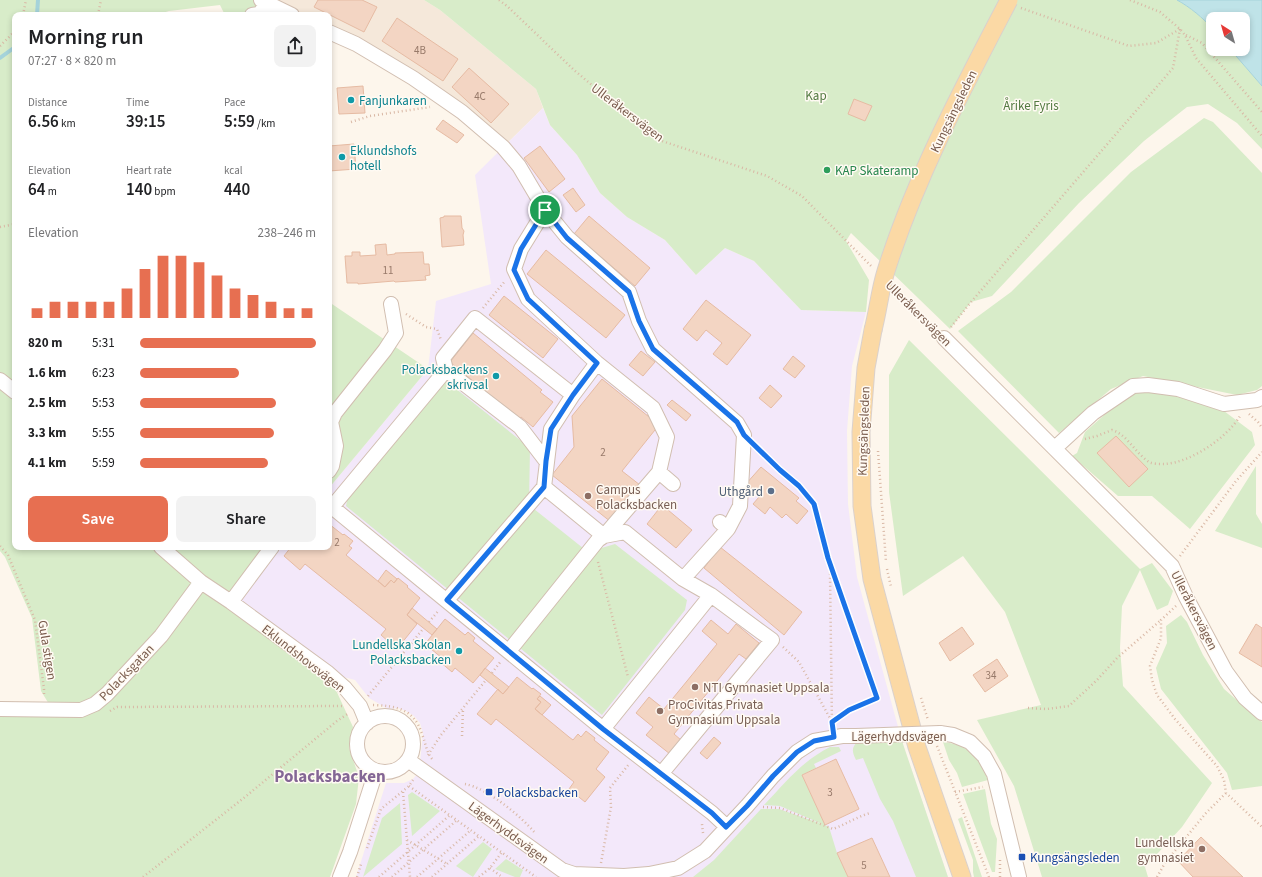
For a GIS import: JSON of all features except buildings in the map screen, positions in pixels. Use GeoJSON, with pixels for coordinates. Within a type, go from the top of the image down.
{"type":"FeatureCollection","features":[{"type":"Feature","properties":{"kind":"main road","name":"Kungsängsleden"},"geometry":{"type":"LineString","coordinates":[[962,877],[917,747],[872,578],[862,506],[861,432],[866,368],[886,273],[920,178],[952,110],[1015,4]]}},
{"type":"Feature","properties":{"kind":"street"},"geometry":{"type":"LineString","coordinates":[[260,12],[264,2],[286,12]]}},
{"type":"Feature","properties":{"kind":"street"},"geometry":{"type":"LineString","coordinates":[[332,33],[362,48],[413,78],[462,112],[503,147],[519,166],[545,210],[567,238],[629,292],[639,321],[653,349],[737,422],[744,435],[740,506],[683,579]]}},
{"type":"Feature","properties":{"kind":"street"},"geometry":{"type":"LineString","coordinates":[[509,651],[588,552],[598,540],[604,536],[658,472],[667,437],[653,408],[597,363],[528,299],[514,270],[521,249],[545,210]]}},
{"type":"Feature","properties":{"kind":"street"},"geometry":{"type":"LineString","coordinates":[[332,420],[335,413],[385,350],[396,333],[391,304]]}},
{"type":"Feature","properties":{"kind":"street"},"geometry":{"type":"LineString","coordinates":[[573,395],[475,318],[446,363],[332,507],[603,729],[712,813],[726,827]]}},
{"type":"Feature","properties":{"kind":"street","name":"Ulleråkersvägen"},"geometry":{"type":"LineString","coordinates":[[944,338],[1059,445],[1172,566],[1186,597],[1226,672],[1245,698],[1262,712]]}},
{"type":"Feature","properties":{"kind":"street"},"geometry":{"type":"LineString","coordinates":[[446,363],[520,428],[546,461]]}},
{"type":"Feature","properties":{"kind":"street"},"geometry":{"type":"LineString","coordinates":[[447,600],[544,487],[551,429],[573,395],[597,363]]}},
{"type":"Feature","properties":{"kind":"street"},"geometry":{"type":"LineString","coordinates":[[0,380],[12,390]]}},
{"type":"Feature","properties":{"kind":"street"},"geometry":{"type":"LineString","coordinates":[[1059,445],[1093,413],[1133,386],[1148,385],[1178,389],[1224,404],[1257,400],[1262,397]]}},
{"type":"Feature","properties":{"kind":"street"},"geometry":{"type":"LineString","coordinates":[[332,427],[336,446],[332,466]]}},
{"type":"Feature","properties":{"kind":"street"},"geometry":{"type":"LineString","coordinates":[[658,472],[673,484]]}},
{"type":"Feature","properties":{"kind":"street"},"geometry":{"type":"LineString","coordinates":[[544,487],[604,536]]}},
{"type":"Feature","properties":{"kind":"street"},"geometry":{"type":"LineString","coordinates":[[604,536],[625,532],[683,579],[711,595],[772,640],[661,774]]}},
{"type":"Feature","properties":{"kind":"street","name":"Eklundshovsvägen"},"geometry":{"type":"LineString","coordinates":[[164,550],[201,582],[231,602],[328,673],[345,688],[360,706],[367,723]]}},
{"type":"Feature","properties":{"kind":"street"},"geometry":{"type":"LineString","coordinates":[[231,602],[270,550]]}},
{"type":"Feature","properties":{"kind":"street","name":"Polacksgatan"},"geometry":{"type":"LineString","coordinates":[[0,709],[81,710],[95,704],[107,694],[161,636],[201,582]]}},
{"type":"Feature","properties":{"kind":"street"},"geometry":{"type":"LineString","coordinates":[[603,729],[711,595]]}},
{"type":"Feature","properties":{"kind":"street"},"geometry":{"type":"LineString","coordinates":[[389,716],[397,719],[405,724],[413,741],[413,751],[408,760],[402,767],[393,771],[376,771],[360,758],[357,748],[357,741],[360,731],[367,723],[379,717],[389,716]]}},
{"type":"Feature","properties":{"kind":"street","name":"Lägerhyddsvägen"},"geometry":{"type":"LineString","coordinates":[[408,760],[562,870],[574,874],[598,868],[624,876],[649,874],[678,868],[705,851],[773,776],[797,752],[814,741],[834,737],[856,736],[938,738],[954,736],[970,742],[984,756],[994,774],[1018,877]]}},
{"type":"Feature","properties":{"kind":"street"},"geometry":{"type":"LineString","coordinates":[[340,877],[350,852],[376,771]]}},
{"type":"Feature","properties":{"kind":"path"},"geometry":{"type":"LineString","coordinates":[[24,12],[26,0]]}},
{"type":"Feature","properties":{"kind":"path"},"geometry":{"type":"LineString","coordinates":[[99,12],[101,0]]}},
{"type":"Feature","properties":{"kind":"path","name":"Ulleråkersvägen"},"geometry":{"type":"LineString","coordinates":[[499,0],[574,70],[625,113],[662,141],[767,176],[802,196],[877,271]]}},
{"type":"Feature","properties":{"kind":"path"},"geometry":{"type":"LineString","coordinates":[[1130,0],[1160,12],[1180,29],[1185,35],[1196,58],[1262,136]]}},
{"type":"Feature","properties":{"kind":"path"},"geometry":{"type":"LineString","coordinates":[[1015,4],[1129,46],[1156,43],[1180,29]]}},
{"type":"Feature","properties":{"kind":"path"},"geometry":{"type":"LineString","coordinates":[[944,338],[971,302],[1173,68],[1180,29]]}},
{"type":"Feature","properties":{"kind":"path"},"geometry":{"type":"LineString","coordinates":[[0,46],[12,34]]}},
{"type":"Feature","properties":{"kind":"path"},"geometry":{"type":"LineString","coordinates":[[1185,35],[1202,43],[1262,112]]}},
{"type":"Feature","properties":{"kind":"path"},"geometry":{"type":"LineString","coordinates":[[351,122],[370,116],[448,103]]}},
{"type":"Feature","properties":{"kind":"path"},"geometry":{"type":"LineString","coordinates":[[0,227],[12,225]]}},
{"type":"Feature","properties":{"kind":"path"},"geometry":{"type":"LineString","coordinates":[[486,303],[500,287]]}},
{"type":"Feature","properties":{"kind":"path","name":"Ulleråkersvägen"},"geometry":{"type":"LineString","coordinates":[[893,287],[944,338]]}},
{"type":"Feature","properties":{"kind":"path"},"geometry":{"type":"LineString","coordinates":[[391,304],[426,327],[437,329],[446,363]]}},
{"type":"Feature","properties":{"kind":"path"},"geometry":{"type":"LineString","coordinates":[[1059,445],[1097,436],[1112,430],[1118,431],[1144,458],[1151,463],[1169,464],[1192,456],[1214,443],[1241,415]]}},
{"type":"Feature","properties":{"kind":"path"},"geometry":{"type":"LineString","coordinates":[[744,435],[799,486],[814,504],[828,558],[877,698]]}},
{"type":"Feature","properties":{"kind":"path"},"geometry":{"type":"LineString","coordinates":[[878,451],[887,567],[892,590]]}},
{"type":"Feature","properties":{"kind":"path"},"geometry":{"type":"LineString","coordinates":[[1172,566],[1236,481],[1262,452]]}},
{"type":"Feature","properties":{"kind":"path","name":"Gula stigen"},"geometry":{"type":"LineString","coordinates":[[0,546],[8,555],[35,620],[44,689],[43,709]]}},
{"type":"Feature","properties":{"kind":"path"},"geometry":{"type":"LineString","coordinates":[[588,552],[597,561],[632,693]]}},
{"type":"Feature","properties":{"kind":"path"},"geometry":{"type":"LineString","coordinates":[[828,558],[832,722],[834,737]]}},
{"type":"Feature","properties":{"kind":"path"},"geometry":{"type":"LineString","coordinates":[[1028,708],[1047,709],[1069,706],[1118,658],[1186,597]]}},
{"type":"Feature","properties":{"kind":"path"},"geometry":{"type":"LineString","coordinates":[[1161,620],[1161,638],[1150,666],[1152,680],[1157,695],[1175,719],[1217,766],[1224,780],[1226,793],[1262,827]]}},
{"type":"Feature","properties":{"kind":"path"},"geometry":{"type":"LineString","coordinates":[[143,877],[245,797],[337,721],[360,706],[423,628]]}},
{"type":"Feature","properties":{"kind":"path"},"geometry":{"type":"LineString","coordinates":[[772,640],[799,662],[832,722]]}},
{"type":"Feature","properties":{"kind":"path"},"geometry":{"type":"LineString","coordinates":[[920,694],[929,722]]}},
{"type":"Feature","properties":{"kind":"path"},"geometry":{"type":"LineString","coordinates":[[832,722],[849,710],[882,695]]}},
{"type":"Feature","properties":{"kind":"path"},"geometry":{"type":"LineString","coordinates":[[106,713],[116,707],[393,706],[401,708],[408,713],[419,727],[428,754],[437,765]]}},
{"type":"Feature","properties":{"kind":"path"},"geometry":{"type":"LineString","coordinates":[[462,736],[463,708]]}},
{"type":"Feature","properties":{"kind":"path"},"geometry":{"type":"LineString","coordinates":[[938,738],[951,784],[989,877]]}},
{"type":"Feature","properties":{"kind":"path"},"geometry":{"type":"LineString","coordinates":[[598,868],[611,807],[610,788],[630,762],[630,750]]}},
{"type":"Feature","properties":{"kind":"path"},"geometry":{"type":"LineString","coordinates":[[460,782],[479,788],[520,817],[540,839]]}},
{"type":"Feature","properties":{"kind":"path"},"geometry":{"type":"LineString","coordinates":[[409,786],[536,877]]}},
{"type":"Feature","properties":{"kind":"path"},"geometry":{"type":"LineString","coordinates":[[955,792],[986,786]]}},
{"type":"Feature","properties":{"kind":"path"},"geometry":{"type":"LineString","coordinates":[[403,791],[410,877]]}},
{"type":"Feature","properties":{"kind":"path"},"geometry":{"type":"LineString","coordinates":[[1157,877],[1165,863],[1206,813],[1226,793]]}},
{"type":"Feature","properties":{"kind":"path"},"geometry":{"type":"LineString","coordinates":[[761,807],[780,808],[833,829],[870,813]]}},
{"type":"Feature","properties":{"kind":"path"},"geometry":{"type":"LineString","coordinates":[[702,836],[702,824],[712,813]]}},
{"type":"Feature","properties":{"kind":"path"},"geometry":{"type":"LineString","coordinates":[[379,877],[450,815]]}},
{"type":"Feature","properties":{"kind":"path"},"geometry":{"type":"LineString","coordinates":[[962,817],[966,820]]}},
{"type":"Feature","properties":{"kind":"path"},"geometry":{"type":"LineString","coordinates":[[392,877],[457,820]]}},
{"type":"Feature","properties":{"kind":"path"},"geometry":{"type":"LineString","coordinates":[[417,877],[471,830]]}},
{"type":"Feature","properties":{"kind":"path"},"geometry":{"type":"LineString","coordinates":[[432,877],[480,836]]}},
{"type":"Feature","properties":{"kind":"path"},"geometry":{"type":"LineString","coordinates":[[407,840],[447,864]]}},
{"type":"Feature","properties":{"kind":"path"},"geometry":{"type":"LineString","coordinates":[[479,877],[490,868],[502,852]]}},
{"type":"Feature","properties":{"kind":"path"},"geometry":{"type":"LineString","coordinates":[[598,868],[608,864]]}},
{"type":"Feature","properties":{"kind":"path"},"geometry":{"type":"LineString","coordinates":[[490,868],[502,877]]}},
{"type":"Feature","properties":{"kind":"shaded area"},"geometry":{"type":"Polygon","coordinates":[[[261,0],[424,0],[440,10],[536,89],[543,108],[503,147],[462,112],[332,34],[332,12],[286,12],[261,0]]]}},
{"type":"Feature","properties":{"kind":"shaded area","name":"Campus Polacksbacken"},"geometry":{"type":"Polygon","coordinates":[[[543,108],[550,125],[577,155],[600,193],[627,217],[665,240],[696,275],[725,248],[754,261],[801,310],[866,312],[852,366],[847,431],[848,504],[857,577],[903,745],[948,877],[356,877],[386,783],[404,783],[413,779],[419,772],[423,733],[420,723],[414,716],[406,711],[398,708],[388,709],[369,698],[355,680],[328,673],[231,602],[254,580],[278,550],[332,550],[332,484],[428,369],[436,301],[491,284],[475,175],[543,108]]]}},
{"type":"Feature","properties":{"kind":"green space"},"geometry":{"type":"Polygon","coordinates":[[[0,0],[261,0],[254,12],[224,12],[220,5],[166,12],[12,12],[12,550],[278,550],[254,580],[231,602],[328,673],[353,727],[349,748],[359,777],[356,804],[330,877],[0,877],[0,714],[52,709],[41,691],[32,618],[5,557],[0,551],[0,0]]]}},
{"type":"Feature","properties":{"kind":"green space"},"geometry":{"type":"Polygon","coordinates":[[[424,0],[1177,0],[1187,6],[1206,22],[1206,56],[1236,56],[1262,86],[1262,149],[1237,123],[1208,104],[1187,107],[1144,141],[1079,203],[992,296],[971,302],[950,329],[851,233],[846,241],[869,280],[866,312],[801,310],[754,261],[725,248],[696,275],[665,240],[627,217],[600,193],[577,155],[550,125],[536,89],[440,10],[424,0]]]}},
{"type":"Feature","properties":{"kind":"green space"},"geometry":{"type":"Polygon","coordinates":[[[1204,118],[1213,122],[1262,173],[1262,386],[1257,390],[1237,395],[1143,376],[1111,389],[1059,433],[958,331],[1011,292],[1131,172],[1204,118]]]}},
{"type":"Feature","properties":{"kind":"green space"},"geometry":{"type":"Polygon","coordinates":[[[332,304],[428,369],[332,484],[332,304]]]}},
{"type":"Feature","properties":{"kind":"green space"},"geometry":{"type":"Polygon","coordinates":[[[909,340],[1140,569],[1152,563],[1173,591],[1168,605],[1157,610],[1140,570],[1122,606],[1120,648],[1123,686],[1212,783],[1182,827],[1145,867],[1148,877],[1042,877],[1014,786],[977,720],[1041,705],[1005,612],[963,556],[903,596],[889,492],[889,375],[909,340]]]}},
{"type":"Feature","properties":{"kind":"green space"},"geometry":{"type":"Polygon","coordinates":[[[445,380],[530,448],[529,505],[588,552],[615,544],[687,600],[685,610],[602,715],[346,506],[348,496],[445,380]]]}},
{"type":"Feature","properties":{"kind":"green space"},"geometry":{"type":"Polygon","coordinates":[[[1135,393],[1170,393],[1224,411],[1252,432],[1255,445],[1190,529],[1152,496],[1118,496],[1072,456],[1077,453],[1085,432],[1111,409],[1135,393]]]}},
{"type":"Feature","properties":{"kind":"green space"},"geometry":{"type":"Polygon","coordinates":[[[1256,466],[1256,514],[1262,524],[1262,548],[1215,531],[1256,466]]]}},
{"type":"Feature","properties":{"kind":"green space"},"geometry":{"type":"Polygon","coordinates":[[[1181,615],[1187,622],[1203,655],[1224,689],[1262,722],[1262,786],[1232,790],[1227,773],[1161,689],[1156,668],[1167,643],[1166,626],[1181,615]]]}},
{"type":"Feature","properties":{"kind":"green space"},"geometry":{"type":"Polygon","coordinates":[[[858,741],[902,741],[948,877],[916,877],[893,821],[880,799],[863,758],[856,760],[853,748],[858,741]]]}},
{"type":"Feature","properties":{"kind":"green space"},"geometry":{"type":"Polygon","coordinates":[[[943,742],[960,746],[972,753],[981,764],[988,780],[962,787],[957,773],[949,760],[943,742]]]}},
{"type":"Feature","properties":{"kind":"green space"},"geometry":{"type":"Polygon","coordinates":[[[830,747],[839,747],[841,751],[814,764],[816,768],[802,775],[825,825],[829,827],[837,853],[848,877],[693,877],[714,860],[761,809],[779,809],[822,824],[780,806],[764,805],[802,766],[830,747]]]}},
{"type":"Feature","properties":{"kind":"green space"},"geometry":{"type":"Polygon","coordinates":[[[985,789],[991,824],[997,839],[995,872],[992,872],[963,794],[985,789]]]}},
{"type":"Feature","properties":{"kind":"green space"},"geometry":{"type":"Polygon","coordinates":[[[412,792],[440,811],[412,836],[408,795],[412,792]]]}},
{"type":"Feature","properties":{"kind":"green space"},"geometry":{"type":"Polygon","coordinates":[[[400,803],[402,844],[363,877],[382,818],[400,803]]]}},
{"type":"Feature","properties":{"kind":"green space"},"geometry":{"type":"Polygon","coordinates":[[[962,817],[982,877],[974,877],[973,860],[958,819],[962,817]]]}},
{"type":"Feature","properties":{"kind":"green space"},"geometry":{"type":"Polygon","coordinates":[[[483,842],[492,849],[473,877],[456,866],[483,842]]]}},
{"type":"Feature","properties":{"kind":"green space"},"geometry":{"type":"Polygon","coordinates":[[[506,859],[523,870],[520,877],[515,877],[495,869],[506,859]]]}},
{"type":"Feature","properties":{"kind":"water"},"geometry":{"type":"Polygon","coordinates":[[[1177,0],[1262,0],[1262,86],[1236,56],[1250,56],[1250,12],[1206,12],[1206,22],[1187,6],[1177,0]]]}},
{"type":"Feature","properties":{"kind":"waterway"},"geometry":{"type":"LineString","coordinates":[[37,12],[38,0]]}},
{"type":"Feature","properties":{"kind":"waterway"},"geometry":{"type":"LineString","coordinates":[[0,58],[12,49]]}},
{"type":"Feature","properties":{"kind":"place","name":"Fanjunkaren"},"geometry":{"type":"Point","coordinates":[351,100]}},
{"type":"Feature","properties":{"kind":"place","name":"Eklundshofs hotell"},"geometry":{"type":"Point","coordinates":[342,157]}},
{"type":"Feature","properties":{"kind":"place","name":"KAP Skateramp"},"geometry":{"type":"Point","coordinates":[827,170]}},
{"type":"Feature","properties":{"kind":"place","name":"Polacksbackens skrivsal"},"geometry":{"type":"Point","coordinates":[496,376]}},
{"type":"Feature","properties":{"kind":"place","name":"Uthgård"},"geometry":{"type":"Point","coordinates":[771,491]}},
{"type":"Feature","properties":{"kind":"place","name":"Campus Polacksbacken"},"geometry":{"type":"Point","coordinates":[588,496]}},
{"type":"Feature","properties":{"kind":"place","name":"Lundellska Skolan Polacksbacken"},"geometry":{"type":"Point","coordinates":[459,651]}},
{"type":"Feature","properties":{"kind":"place","name":"NTI Gymnasiet Uppsala"},"geometry":{"type":"Point","coordinates":[695,687]}},
{"type":"Feature","properties":{"kind":"place","name":"ProCivitas Privata Gymnasium Uppsala"},"geometry":{"type":"Point","coordinates":[660,711]}},
{"type":"Feature","properties":{"kind":"place","name":"Polacksbacken"},"geometry":{"type":"Point","coordinates":[489,792]}},
{"type":"Feature","properties":{"kind":"place","name":"Lundellska gymnasiet"},"geometry":{"type":"Point","coordinates":[1202,849]}},
{"type":"Feature","properties":{"kind":"place","name":"Kungsängsleden"},"geometry":{"type":"Point","coordinates":[1022,857]}},
{"type":"Feature","properties":{"kind":"district","name":"Polacksbacken"},"geometry":{"type":"Point","coordinates":[330,776]}},
{"type":"Feature","properties":{"kind":"route"},"geometry":{"type":"LineString","coordinates":[[545,210],[567,238],[629,292],[639,321],[653,349],[737,422],[744,435],[799,486],[814,504],[828,558],[877,698],[849,710],[832,722],[834,737],[814,741],[797,752],[726,827],[712,813],[603,729],[447,600],[544,487],[551,429],[573,395],[597,363],[528,299],[514,270],[521,249],[545,210]]}},
{"type":"Feature","properties":{"kind":"park label","name":"Kap"},"geometry":{"type":"Point","coordinates":[816,95]}},
{"type":"Feature","properties":{"kind":"park label","name":"Årike Fyris"},"geometry":{"type":"Point","coordinates":[1031,105]}}]}
